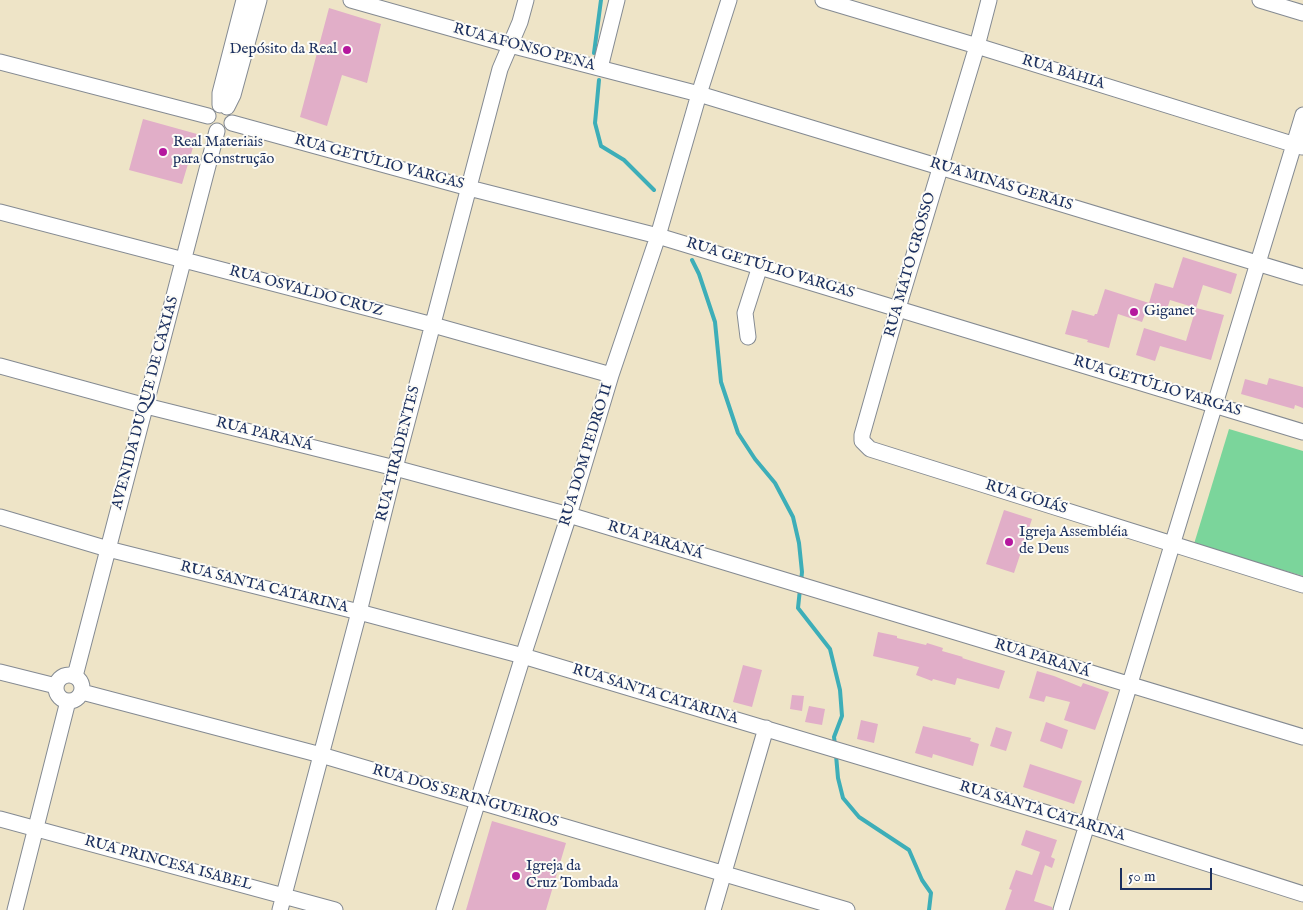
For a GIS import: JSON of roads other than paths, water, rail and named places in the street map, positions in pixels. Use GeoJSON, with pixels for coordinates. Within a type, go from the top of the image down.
{"type":"FeatureCollection","features":[{"type":"Feature","properties":{"kind":"street"},"geometry":{"type":"LineString","coordinates":[[244,0],[220,93],[223,106],[233,116],[232,123],[225,130],[217,131],[209,124],[208,116],[212,108],[223,106],[233,96],[259,0]]}},
{"type":"Feature","properties":{"kind":"street","name":"RUA AFONSO PENA"},"geometry":{"type":"LineString","coordinates":[[350,0],[510,45],[699,94]]}},
{"type":"Feature","properties":{"kind":"street","name":"RUA TIRADENTES"},"geometry":{"type":"LineString","coordinates":[[282,903],[360,612],[395,468],[500,69],[526,0]]}},
{"type":"Feature","properties":{"kind":"street"},"geometry":{"type":"LineString","coordinates":[[600,68],[617,0]]}},
{"type":"Feature","properties":{"kind":"street","name":"RUA DOM PEDRO II"},"geometry":{"type":"LineString","coordinates":[[444,910],[569,515],[611,375],[658,236],[728,0]]}},
{"type":"Feature","properties":{"kind":"street","name":"RUA BAHIA"},"geometry":{"type":"LineString","coordinates":[[823,0],[1298,146]]}},
{"type":"Feature","properties":{"kind":"street","name":"RUA MATO GROSSO"},"geometry":{"type":"LineString","coordinates":[[864,444],[862,435],[989,0]]}},
{"type":"Feature","properties":{"kind":"street"},"geometry":{"type":"LineString","coordinates":[[1260,0],[1303,13]]}},
{"type":"Feature","properties":{"kind":"street"},"geometry":{"type":"LineString","coordinates":[[0,62],[208,116]]}},
{"type":"Feature","properties":{"kind":"street","name":"RUA MINAS GERAIS"},"geometry":{"type":"LineString","coordinates":[[699,94],[1303,277]]}},
{"type":"Feature","properties":{"kind":"street"},"geometry":{"type":"LineString","coordinates":[[1061,910],[1258,262],[1298,146],[1303,115]]}},
{"type":"Feature","properties":{"kind":"street","name":"RUA GETÚLIO VARGAS"},"geometry":{"type":"LineString","coordinates":[[232,123],[469,188],[658,236],[1303,432]]}},
{"type":"Feature","properties":{"kind":"street","name":"AVENIDA DUQUE DE CAXIAS"},"geometry":{"type":"LineString","coordinates":[[75,676],[217,131]]}},
{"type":"Feature","properties":{"kind":"street","name":"RUA OSVALDO CRUZ"},"geometry":{"type":"LineString","coordinates":[[0,212],[433,325],[611,375]]}},
{"type":"Feature","properties":{"kind":"street"},"geometry":{"type":"LineString","coordinates":[[748,337],[745,313],[760,266]]}},
{"type":"Feature","properties":{"kind":"street","name":"RUA PARANÁ"},"geometry":{"type":"LineString","coordinates":[[0,366],[146,406],[395,468],[569,515],[1303,737]]}},
{"type":"Feature","properties":{"kind":"street","name":"RUA GOIÁS"},"geometry":{"type":"LineString","coordinates":[[864,444],[870,449],[1303,585]]}},
{"type":"Feature","properties":{"kind":"street","name":"RUA SANTA CATARINA"},"geometry":{"type":"LineString","coordinates":[[0,517],[108,549],[360,612],[523,656],[1087,825],[1303,894]]}},
{"type":"Feature","properties":{"kind":"street"},"geometry":{"type":"LineString","coordinates":[[0,672],[56,686]]}},
{"type":"Feature","properties":{"kind":"street"},"geometry":{"type":"LineString","coordinates":[[65,676],[75,676],[81,683],[82,692],[76,700],[68,701],[59,696],[56,686],[65,676]]}},
{"type":"Feature","properties":{"kind":"street","name":"RUA DOS SERINGUEIROS"},"geometry":{"type":"LineString","coordinates":[[82,692],[321,755],[847,910]]}},
{"type":"Feature","properties":{"kind":"street"},"geometry":{"type":"LineString","coordinates":[[15,910],[68,701]]}},
{"type":"Feature","properties":{"kind":"street"},"geometry":{"type":"LineString","coordinates":[[713,910],[766,728]]}},
{"type":"Feature","properties":{"kind":"street","name":"RUA PRINCESA ISABEL"},"geometry":{"type":"LineString","coordinates":[[0,819],[36,828],[282,903],[335,910]]}},
{"type":"Feature","properties":{"kind":"waterway"},"geometry":{"type":"LineString","coordinates":[[594,53],[601,0]]}},
{"type":"Feature","properties":{"kind":"waterway"},"geometry":{"type":"LineString","coordinates":[[599,80],[595,123],[601,146],[624,160],[654,190]]}},
{"type":"Feature","properties":{"kind":"waterway"},"geometry":{"type":"LineString","coordinates":[[692,260],[699,274],[715,322],[721,382],[738,433],[755,459],[775,483],[793,517],[799,543],[802,572],[801,582]]}},
{"type":"Feature","properties":{"kind":"waterway"},"geometry":{"type":"LineString","coordinates":[[800,589],[798,608],[830,649],[840,690],[842,716],[834,737],[835,745]]}},
{"type":"Feature","properties":{"kind":"waterway"},"geometry":{"type":"LineString","coordinates":[[836,755],[838,778],[843,798],[859,817],[909,850],[922,880],[931,893],[929,910]]}},
{"type":"Feature","properties":{"kind":"place","name":"Depósito da Real"},"geometry":{"type":"Point","coordinates":[347,50]}},
{"type":"Feature","properties":{"kind":"place","name":"Real Materiais para Construção"},"geometry":{"type":"Point","coordinates":[163,152]}},
{"type":"Feature","properties":{"kind":"place","name":"Giganet"},"geometry":{"type":"Point","coordinates":[1134,312]}},
{"type":"Feature","properties":{"kind":"place","name":"Igreja Assembléia de Deus"},"geometry":{"type":"Point","coordinates":[1009,542]}},
{"type":"Feature","properties":{"kind":"place","name":"Igreja da Cruz Tombada"},"geometry":{"type":"Point","coordinates":[516,876]}}]}
